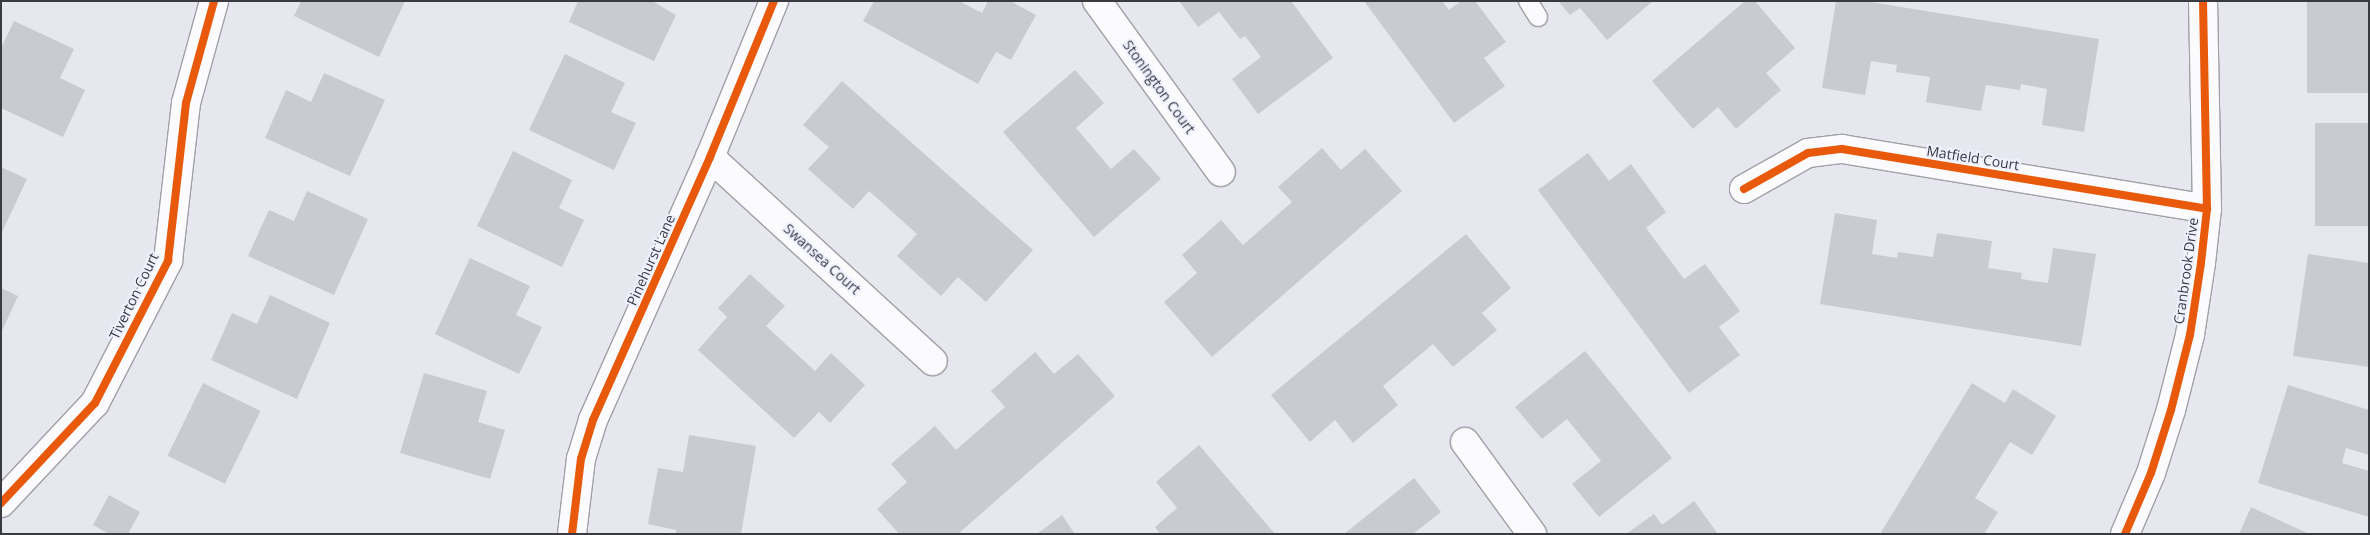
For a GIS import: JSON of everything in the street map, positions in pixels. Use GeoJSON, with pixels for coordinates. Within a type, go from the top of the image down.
{"type":"FeatureCollection","features":[{"type":"Feature","properties":{"kind":"street","name":"Tiverton Court"},"geometry":{"type":"LineString","coordinates":[[1,504],[95,403],[168,261],[186,103],[214,1]]}},
{"type":"Feature","properties":{"kind":"street","name":"Pinehurst Lane"},"geometry":{"type":"LineString","coordinates":[[572,534],[581,459],[593,420],[710,157],[774,1]]}},
{"type":"Feature","properties":{"kind":"street","name":"Stonington Court"},"geometry":{"type":"LineString","coordinates":[[1097,1],[1221,172]]}},
{"type":"Feature","properties":{"kind":"street","name":"Cranbrook Drive"},"geometry":{"type":"LineString","coordinates":[[2125,534],[2152,473],[2185,354],[2207,209],[2203,1]]}},
{"type":"Feature","properties":{"kind":"street","name":"Matfield Court"},"geometry":{"type":"LineString","coordinates":[[1744,189],[1808,153],[1842,149],[2207,209]]}},
{"type":"Feature","properties":{"kind":"street","name":"Swansea Court"},"geometry":{"type":"LineString","coordinates":[[710,157],[934,361]]}},
{"type":"Feature","properties":{"kind":"street"},"geometry":{"type":"LineString","coordinates":[[1465,442],[1532,534]]}},
{"type":"Feature","properties":{"kind":"lane"},"geometry":{"type":"LineString","coordinates":[[1528,1],[1538,17]]}},
{"type":"Feature","properties":{"kind":"building"},"geometry":{"type":"Polygon","coordinates":[[[301,1],[405,1],[379,57],[294,16],[301,1]]]}},
{"type":"Feature","properties":{"kind":"building"},"geometry":{"type":"Polygon","coordinates":[[[578,1],[652,1],[676,15],[654,61],[569,22],[578,1]]]}},
{"type":"Feature","properties":{"kind":"building"},"geometry":{"type":"Polygon","coordinates":[[[874,1],[959,1],[982,13],[988,1],[1010,1],[1036,15],[1011,60],[996,52],[978,84],[863,21],[874,1]]]}},
{"type":"Feature","properties":{"kind":"building"},"geometry":{"type":"Polygon","coordinates":[[[1179,1],[1291,1],[1333,58],[1258,114],[1232,79],[1261,57],[1245,36],[1240,39],[1219,12],[1198,27],[1179,1]]]}},
{"type":"Feature","properties":{"kind":"building"},"geometry":{"type":"Polygon","coordinates":[[[1364,1],[1442,1],[1449,10],[1461,1],[1475,1],[1506,42],[1484,58],[1505,86],[1454,123],[1364,1]]]}},
{"type":"Feature","properties":{"kind":"building"},"geometry":{"type":"Polygon","coordinates":[[[1558,1],[1653,1],[1607,40],[1580,8],[1570,15],[1558,1]]]}},
{"type":"Feature","properties":{"kind":"building"},"geometry":{"type":"Polygon","coordinates":[[[1745,1],[1755,1],[1795,48],[1766,73],[1781,90],[1736,129],[1718,107],[1693,129],[1652,81],[1745,1]]]}},
{"type":"Feature","properties":{"kind":"building"},"geometry":{"type":"Polygon","coordinates":[[[1836,1],[1864,1],[2099,39],[2084,132],[2042,125],[2047,89],[2021,84],[2020,90],[1986,85],[1981,111],[1926,102],[1930,77],[1896,72],[1897,65],[1871,61],[1865,95],[1822,88],[1836,1]]]}},
{"type":"Feature","properties":{"kind":"building"},"geometry":{"type":"Polygon","coordinates":[[[2307,1],[2369,1],[2369,93],[2307,93],[2307,1]]]}},
{"type":"Feature","properties":{"kind":"building"},"geometry":{"type":"Polygon","coordinates":[[[14,21],[74,49],[60,78],[85,90],[63,137],[1,108],[1,48],[14,21]]]}},
{"type":"Feature","properties":{"kind":"building"},"geometry":{"type":"Polygon","coordinates":[[[565,54],[625,83],[611,112],[636,123],[614,170],[529,130],[565,54]]]}},
{"type":"Feature","properties":{"kind":"building"},"geometry":{"type":"Polygon","coordinates":[[[1075,70],[1104,103],[1076,128],[1111,169],[1134,149],[1161,179],[1094,237],[1003,132],[1075,70]]]}},
{"type":"Feature","properties":{"kind":"building"},"geometry":{"type":"Polygon","coordinates":[[[324,73],[385,100],[350,176],[265,138],[286,90],[311,102],[324,73]]]}},
{"type":"Feature","properties":{"kind":"building"},"geometry":{"type":"Polygon","coordinates":[[[842,81],[1033,250],[986,302],[958,277],[941,296],[897,256],[917,234],[869,191],[853,209],[808,169],[829,147],[803,125],[842,81]]]}},
{"type":"Feature","properties":{"kind":"building"},"geometry":{"type":"Polygon","coordinates":[[[2315,123],[2369,123],[2369,226],[2315,226],[2315,123]]]}},
{"type":"Feature","properties":{"kind":"building"},"geometry":{"type":"Polygon","coordinates":[[[1322,148],[1341,170],[1365,149],[1402,191],[1212,357],[1164,302],[1197,273],[1182,255],[1221,220],[1243,245],[1292,202],[1278,187],[1322,148]]]}},
{"type":"Feature","properties":{"kind":"building"},"geometry":{"type":"Polygon","coordinates":[[[513,151],[572,180],[559,208],[584,220],[562,267],[477,226],[513,151]]]}},
{"type":"Feature","properties":{"kind":"building"},"geometry":{"type":"Polygon","coordinates":[[[1588,153],[1609,181],[1631,164],[1666,212],[1646,228],[1684,279],[1705,264],[1740,311],[1719,327],[1740,355],[1689,393],[1538,190],[1588,153]]]}},
{"type":"Feature","properties":{"kind":"building"},"geometry":{"type":"Polygon","coordinates":[[[1,167],[27,179],[1,234],[1,167]]]}},
{"type":"Feature","properties":{"kind":"building"},"geometry":{"type":"Polygon","coordinates":[[[307,191],[368,219],[334,295],[248,256],[269,210],[294,221],[307,191]]]}},
{"type":"Feature","properties":{"kind":"building"},"geometry":{"type":"Polygon","coordinates":[[[1835,213],[1877,220],[1872,254],[1897,258],[1898,252],[1933,257],[1937,233],[1992,241],[1988,268],[2022,273],[2021,279],[2048,283],[2053,248],[2096,254],[2081,346],[1820,304],[1835,213]]]}},
{"type":"Feature","properties":{"kind":"building"},"geometry":{"type":"Polygon","coordinates":[[[1466,234],[1511,288],[1482,313],[1497,330],[1453,367],[1433,344],[1383,386],[1398,405],[1353,443],[1335,420],[1310,442],[1271,395],[1466,234]]]}},
{"type":"Feature","properties":{"kind":"building"},"geometry":{"type":"Polygon","coordinates":[[[2308,254],[2369,263],[2369,367],[2293,356],[2308,254]]]}},
{"type":"Feature","properties":{"kind":"building"},"geometry":{"type":"Polygon","coordinates":[[[470,258],[530,286],[516,315],[542,327],[519,374],[435,334],[470,258]]]}},
{"type":"Feature","properties":{"kind":"building"},"geometry":{"type":"Polygon","coordinates":[[[750,274],[785,306],[766,326],[815,371],[831,353],[865,385],[830,423],[819,412],[794,438],[698,350],[727,317],[718,308],[750,274]]]}},
{"type":"Feature","properties":{"kind":"building"},"geometry":{"type":"Polygon","coordinates":[[[1,288],[18,296],[1,333],[1,288]]]}},
{"type":"Feature","properties":{"kind":"building"},"geometry":{"type":"Polygon","coordinates":[[[270,295],[330,323],[297,399],[211,360],[232,313],[257,324],[270,295]]]}},
{"type":"Feature","properties":{"kind":"building"},"geometry":{"type":"Polygon","coordinates":[[[1585,351],[1672,458],[1599,517],[1572,484],[1601,461],[1567,419],[1542,439],[1515,407],[1585,351]]]}},
{"type":"Feature","properties":{"kind":"building"},"geometry":{"type":"Polygon","coordinates":[[[1035,352],[1054,374],[1078,354],[1115,396],[958,534],[899,534],[877,509],[907,482],[891,464],[935,426],[956,450],[1005,407],[991,391],[1035,352]]]}},
{"type":"Feature","properties":{"kind":"building"},"geometry":{"type":"Polygon","coordinates":[[[424,373],[487,391],[478,422],[505,430],[490,479],[400,453],[424,373]]]}},
{"type":"Feature","properties":{"kind":"building"},"geometry":{"type":"Polygon","coordinates":[[[203,383],[261,411],[225,484],[167,456],[203,383]]]}},
{"type":"Feature","properties":{"kind":"building"},"geometry":{"type":"Polygon","coordinates":[[[1972,383],[2005,403],[2013,389],[2056,416],[2032,455],[2010,442],[1975,498],[1998,512],[1984,534],[1880,534],[1972,383]]]}},
{"type":"Feature","properties":{"kind":"building"},"geometry":{"type":"Polygon","coordinates":[[[2288,385],[2369,410],[2369,455],[2346,448],[2342,463],[2369,471],[2369,517],[2258,483],[2288,385]]]}},
{"type":"Feature","properties":{"kind":"building"},"geometry":{"type":"Polygon","coordinates":[[[689,435],[756,446],[741,534],[676,534],[676,530],[648,524],[658,468],[683,472],[689,435]]]}},
{"type":"Feature","properties":{"kind":"building"},"geometry":{"type":"Polygon","coordinates":[[[1199,445],[1275,534],[1160,534],[1155,527],[1177,508],[1156,482],[1199,445]]]}},
{"type":"Feature","properties":{"kind":"building"},"geometry":{"type":"Polygon","coordinates":[[[1414,478],[1441,512],[1413,534],[1344,534],[1414,478]]]}},
{"type":"Feature","properties":{"kind":"building"},"geometry":{"type":"Polygon","coordinates":[[[109,495],[140,512],[128,534],[109,534],[93,525],[109,495]]]}},
{"type":"Feature","properties":{"kind":"building"},"geometry":{"type":"Polygon","coordinates":[[[1694,501],[1718,534],[1626,534],[1654,514],[1662,525],[1694,501]]]}},
{"type":"Feature","properties":{"kind":"building"},"geometry":{"type":"Polygon","coordinates":[[[2251,507],[2309,534],[2239,534],[2251,507]]]}},
{"type":"Feature","properties":{"kind":"building"},"geometry":{"type":"Polygon","coordinates":[[[1062,515],[1075,534],[1037,534],[1062,515]]]}},
{"type":"Feature","properties":{"kind":"cycle path"},"geometry":{"type":"LineString","coordinates":[[1,503],[95,403],[168,261],[186,103],[214,1]]}},
{"type":"Feature","properties":{"kind":"cycle path"},"geometry":{"type":"LineString","coordinates":[[572,534],[581,459],[593,420],[710,157],[774,1]]}},
{"type":"Feature","properties":{"kind":"cycle path"},"geometry":{"type":"LineString","coordinates":[[2125,534],[2151,473],[2171,410],[2190,335],[2201,263],[2207,209],[2203,1]]}},
{"type":"Feature","properties":{"kind":"cycle path"},"geometry":{"type":"LineString","coordinates":[[1744,189],[1808,153],[1842,149],[2207,209]]}}]}
